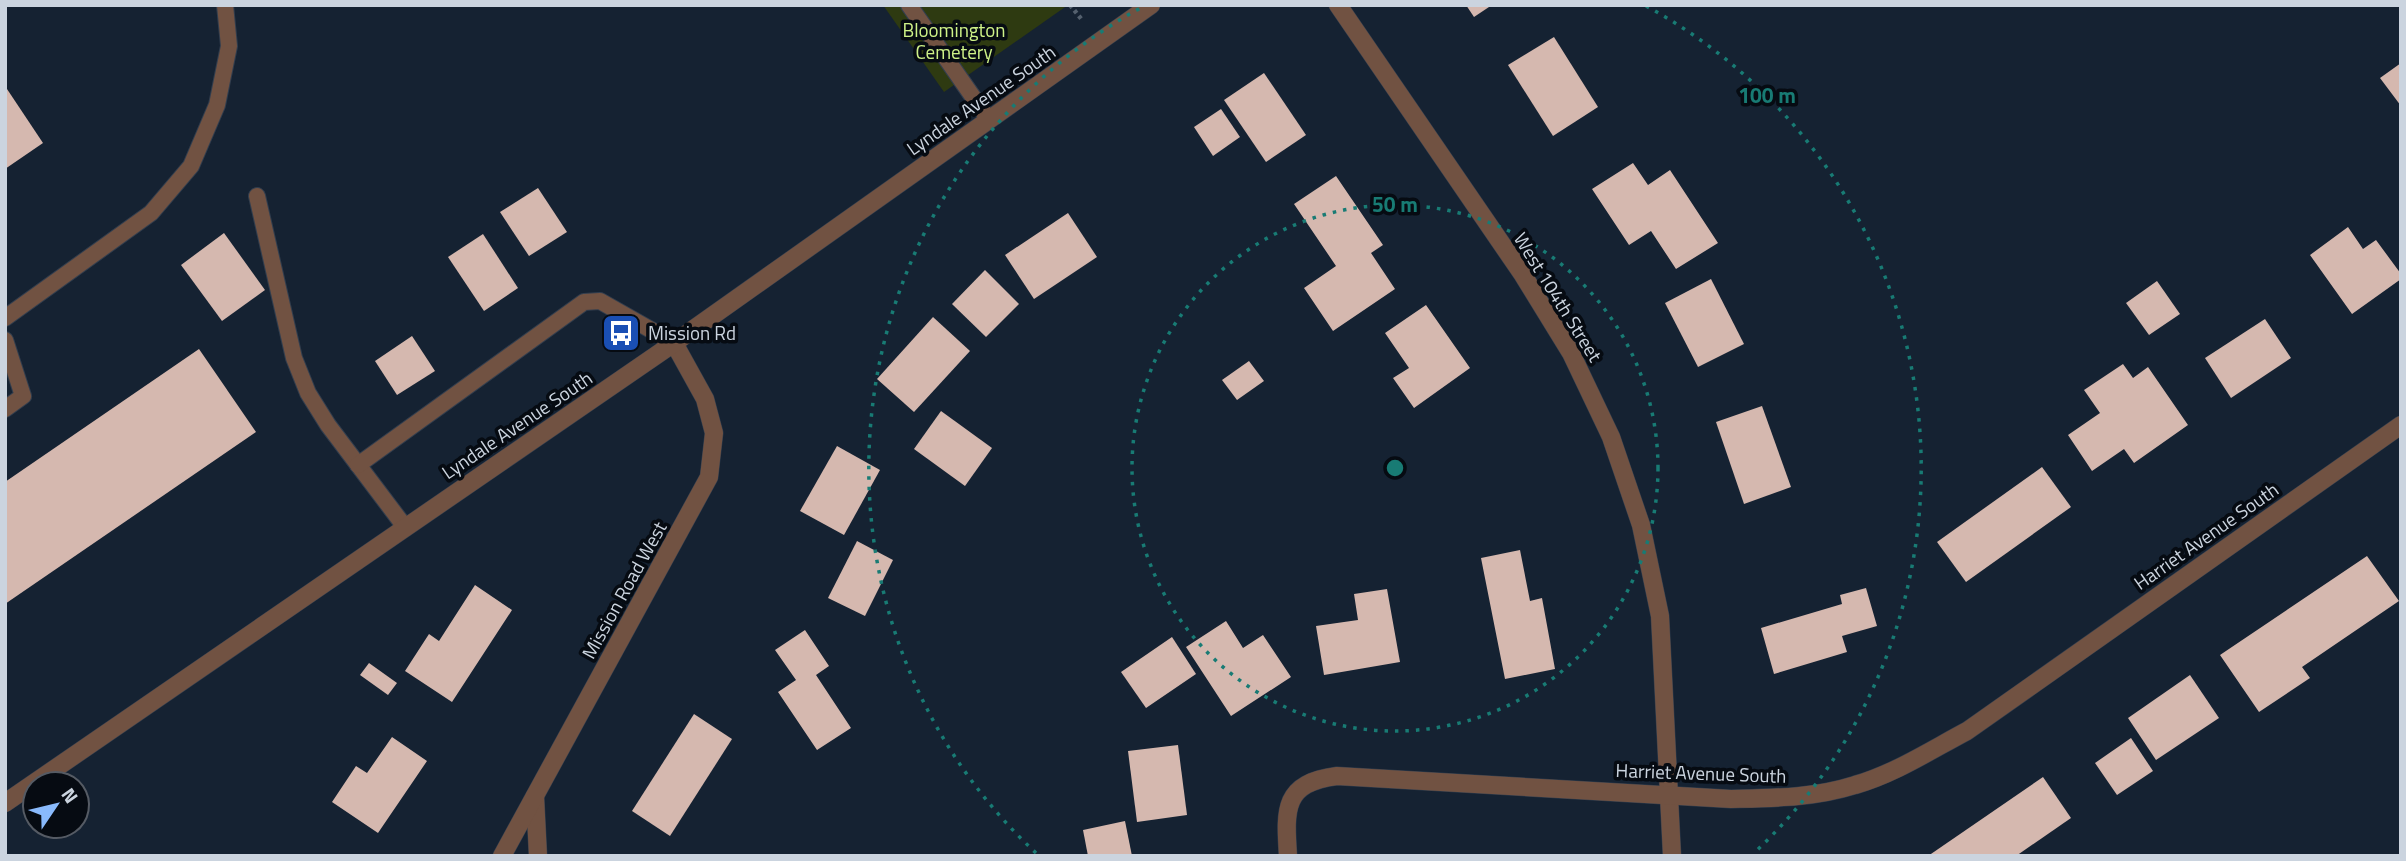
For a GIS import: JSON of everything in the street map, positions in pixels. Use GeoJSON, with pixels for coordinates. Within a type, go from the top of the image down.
{"type":"FeatureCollection","features":[{"type":"Feature","properties":{"kind":"street","name":"Lyndale Avenue South"},"geometry":{"type":"LineString","coordinates":[[5,803],[674,343],[1151,5]]}},
{"type":"Feature","properties":{"kind":"street","name":"West 104th Street"},"geometry":{"type":"LineString","coordinates":[[1338,5],[1572,352],[1611,437],[1641,525],[1660,616],[1672,856]]}},
{"type":"Feature","properties":{"kind":"street","name":"Mission Road West"},"geometry":{"type":"LineString","coordinates":[[502,856],[709,477],[714,433],[705,399],[674,343]]}},
{"type":"Feature","properties":{"kind":"street","name":"Harriet Avenue South"},"geometry":{"type":"LineString","coordinates":[[1288,856],[1288,807],[1299,787],[1318,778],[1337,776],[1731,799],[1793,798],[1855,785],[1912,761],[1967,731],[2401,425]]}},
{"type":"Feature","properties":{"kind":"street"},"geometry":{"type":"LineString","coordinates":[[535,795],[538,856]]}},
{"type":"Feature","properties":{"kind":"lane"},"geometry":{"type":"LineString","coordinates":[[5,318],[151,213],[191,166],[217,105],[229,46],[225,5]]}},
{"type":"Feature","properties":{"kind":"lane"},"geometry":{"type":"LineString","coordinates":[[909,5],[989,120]]}},
{"type":"Feature","properties":{"kind":"lane"},"geometry":{"type":"LineString","coordinates":[[257,196],[294,358],[308,393],[328,425],[405,527]]}},
{"type":"Feature","properties":{"kind":"lane"},"geometry":{"type":"LineString","coordinates":[[358,466],[583,302],[600,301],[674,343]]}},
{"type":"Feature","properties":{"kind":"lane"},"geometry":{"type":"LineString","coordinates":[[5,340],[23,396],[5,409]]}},
{"type":"Feature","properties":{"kind":"green space","name":"Bloomington Cemetery"},"geometry":{"type":"Polygon","coordinates":[[[883,5],[1068,5],[944,92],[883,5]]]}},
{"type":"Feature","properties":{"kind":"building"},"geometry":{"type":"Polygon","coordinates":[[[1466,5],[1492,5],[1474,17],[1466,5]]]}},
{"type":"Feature","properties":{"kind":"building"},"geometry":{"type":"Polygon","coordinates":[[[1554,37],[1598,107],[1553,136],[1508,65],[1554,37]]]}},
{"type":"Feature","properties":{"kind":"building"},"geometry":{"type":"Polygon","coordinates":[[[2401,63],[2401,106],[2380,78],[2401,63]]]}},
{"type":"Feature","properties":{"kind":"building"},"geometry":{"type":"Polygon","coordinates":[[[1264,73],[1306,135],[1266,162],[1224,100],[1264,73]]]}},
{"type":"Feature","properties":{"kind":"building"},"geometry":{"type":"Polygon","coordinates":[[[5,86],[43,143],[5,169],[5,86]]]}},
{"type":"Feature","properties":{"kind":"building"},"geometry":{"type":"Polygon","coordinates":[[[1221,109],[1240,137],[1213,156],[1194,127],[1221,109]]]}},
{"type":"Feature","properties":{"kind":"building"},"geometry":{"type":"Polygon","coordinates":[[[1633,163],[1648,185],[1670,170],[1718,243],[1676,269],[1651,231],[1629,245],[1592,189],[1633,163]]]}},
{"type":"Feature","properties":{"kind":"building"},"geometry":{"type":"Polygon","coordinates":[[[1336,176],[1383,245],[1371,253],[1395,289],[1333,331],[1304,288],[1336,266],[1294,204],[1336,176]]]}},
{"type":"Feature","properties":{"kind":"building"},"geometry":{"type":"Polygon","coordinates":[[[538,188],[567,232],[529,256],[500,212],[538,188]]]}},
{"type":"Feature","properties":{"kind":"building"},"geometry":{"type":"Polygon","coordinates":[[[1068,213],[1097,257],[1034,299],[1005,255],[1068,213]]]}},
{"type":"Feature","properties":{"kind":"building"},"geometry":{"type":"Polygon","coordinates":[[[2348,227],[2363,249],[2376,240],[2401,274],[2401,279],[2352,314],[2310,255],[2348,227]]]}},
{"type":"Feature","properties":{"kind":"building"},"geometry":{"type":"Polygon","coordinates":[[[224,233],[265,290],[222,321],[181,265],[224,233]]]}},
{"type":"Feature","properties":{"kind":"building"},"geometry":{"type":"Polygon","coordinates":[[[483,234],[518,288],[484,311],[448,257],[483,234]]]}},
{"type":"Feature","properties":{"kind":"building"},"geometry":{"type":"Polygon","coordinates":[[[985,270],[1019,304],[986,337],[952,304],[985,270]]]}},
{"type":"Feature","properties":{"kind":"building"},"geometry":{"type":"Polygon","coordinates":[[[1711,279],[1744,344],[1698,367],[1665,303],[1711,279]]]}},
{"type":"Feature","properties":{"kind":"building"},"geometry":{"type":"Polygon","coordinates":[[[2157,281],[2180,314],[2149,335],[2126,303],[2157,281]]]}},
{"type":"Feature","properties":{"kind":"building"},"geometry":{"type":"Polygon","coordinates":[[[1426,305],[1470,368],[1414,408],[1393,378],[1409,368],[1385,333],[1426,305]]]}},
{"type":"Feature","properties":{"kind":"building"},"geometry":{"type":"Polygon","coordinates":[[[933,317],[970,351],[914,412],[877,379],[933,317]]]}},
{"type":"Feature","properties":{"kind":"building"},"geometry":{"type":"Polygon","coordinates":[[[2265,319],[2291,358],[2231,398],[2205,358],[2265,319]]]}},
{"type":"Feature","properties":{"kind":"building"},"geometry":{"type":"Polygon","coordinates":[[[412,336],[435,371],[397,395],[375,361],[412,336]]]}},
{"type":"Feature","properties":{"kind":"building"},"geometry":{"type":"Polygon","coordinates":[[[199,349],[256,432],[5,604],[5,482],[199,349]]]}},
{"type":"Feature","properties":{"kind":"building"},"geometry":{"type":"Polygon","coordinates":[[[1249,361],[1264,381],[1237,400],[1222,380],[1249,361]]]}},
{"type":"Feature","properties":{"kind":"building"},"geometry":{"type":"Polygon","coordinates":[[[2123,364],[2133,378],[2148,367],[2188,425],[2134,463],[2124,449],[2092,471],[2068,435],[2100,413],[2084,390],[2123,364]]]}},
{"type":"Feature","properties":{"kind":"building"},"geometry":{"type":"Polygon","coordinates":[[[1762,406],[1791,487],[1744,504],[1716,422],[1762,406]]]}},
{"type":"Feature","properties":{"kind":"building"},"geometry":{"type":"Polygon","coordinates":[[[941,411],[992,448],[965,486],[914,449],[941,411]]]}},
{"type":"Feature","properties":{"kind":"building"},"geometry":{"type":"Polygon","coordinates":[[[837,446],[880,470],[844,535],[800,511],[837,446]]]}},
{"type":"Feature","properties":{"kind":"building"},"geometry":{"type":"Polygon","coordinates":[[[2042,467],[2071,507],[1966,582],[1937,542],[2042,467]]]}},
{"type":"Feature","properties":{"kind":"building"},"geometry":{"type":"Polygon","coordinates":[[[857,541],[893,560],[865,616],[828,598],[857,541]]]}},
{"type":"Feature","properties":{"kind":"building"},"geometry":{"type":"Polygon","coordinates":[[[1520,550],[1530,601],[1542,598],[1555,669],[1505,679],[1481,558],[1520,550]]]}},
{"type":"Feature","properties":{"kind":"building"},"geometry":{"type":"Polygon","coordinates":[[[2367,556],[2399,601],[2302,667],[2310,678],[2259,712],[2220,655],[2367,556]]]}},
{"type":"Feature","properties":{"kind":"building"},"geometry":{"type":"Polygon","coordinates":[[[475,585],[512,610],[452,702],[405,671],[429,634],[439,641],[475,585]]]}},
{"type":"Feature","properties":{"kind":"building"},"geometry":{"type":"Polygon","coordinates":[[[1866,588],[1877,626],[1842,636],[1847,652],[1774,674],[1761,628],[1842,604],[1840,595],[1866,588]]]}},
{"type":"Feature","properties":{"kind":"building"},"geometry":{"type":"Polygon","coordinates":[[[1387,589],[1400,662],[1324,675],[1316,626],[1358,620],[1354,594],[1387,589]]]}},
{"type":"Feature","properties":{"kind":"building"},"geometry":{"type":"Polygon","coordinates":[[[1226,621],[1243,648],[1263,635],[1291,677],[1231,716],[1186,647],[1226,621]]]}},
{"type":"Feature","properties":{"kind":"building"},"geometry":{"type":"Polygon","coordinates":[[[805,630],[829,666],[816,675],[851,728],[817,750],[778,692],[796,680],[775,650],[805,630]]]}},
{"type":"Feature","properties":{"kind":"building"},"geometry":{"type":"Polygon","coordinates":[[[1172,637],[1196,674],[1146,708],[1121,672],[1172,637]]]}},
{"type":"Feature","properties":{"kind":"building"},"geometry":{"type":"Polygon","coordinates":[[[369,663],[397,683],[388,695],[360,675],[369,663]]]}},
{"type":"Feature","properties":{"kind":"building"},"geometry":{"type":"Polygon","coordinates":[[[2190,675],[2219,718],[2156,760],[2128,718],[2190,675]]]}},
{"type":"Feature","properties":{"kind":"building"},"geometry":{"type":"Polygon","coordinates":[[[694,714],[732,739],[670,836],[632,811],[694,714]]]}},
{"type":"Feature","properties":{"kind":"building"},"geometry":{"type":"Polygon","coordinates":[[[392,737],[427,761],[378,833],[332,802],[356,766],[367,773],[392,737]]]}},
{"type":"Feature","properties":{"kind":"building"},"geometry":{"type":"Polygon","coordinates":[[[2131,738],[2153,771],[2117,795],[2095,763],[2131,738]]]}},
{"type":"Feature","properties":{"kind":"building"},"geometry":{"type":"Polygon","coordinates":[[[1178,745],[1187,815],[1137,822],[1128,751],[1178,745]]]}},
{"type":"Feature","properties":{"kind":"building"},"geometry":{"type":"Polygon","coordinates":[[[2043,777],[2071,818],[2016,856],[1928,856],[2043,777]]]}},
{"type":"Feature","properties":{"kind":"building"},"geometry":{"type":"Polygon","coordinates":[[[1125,821],[1132,856],[1088,856],[1083,830],[1125,821]]]}},
{"type":"Feature","properties":{"kind":"place","name":"Mission Rd"},"geometry":{"type":"Point","coordinates":[621,333]}}]}
